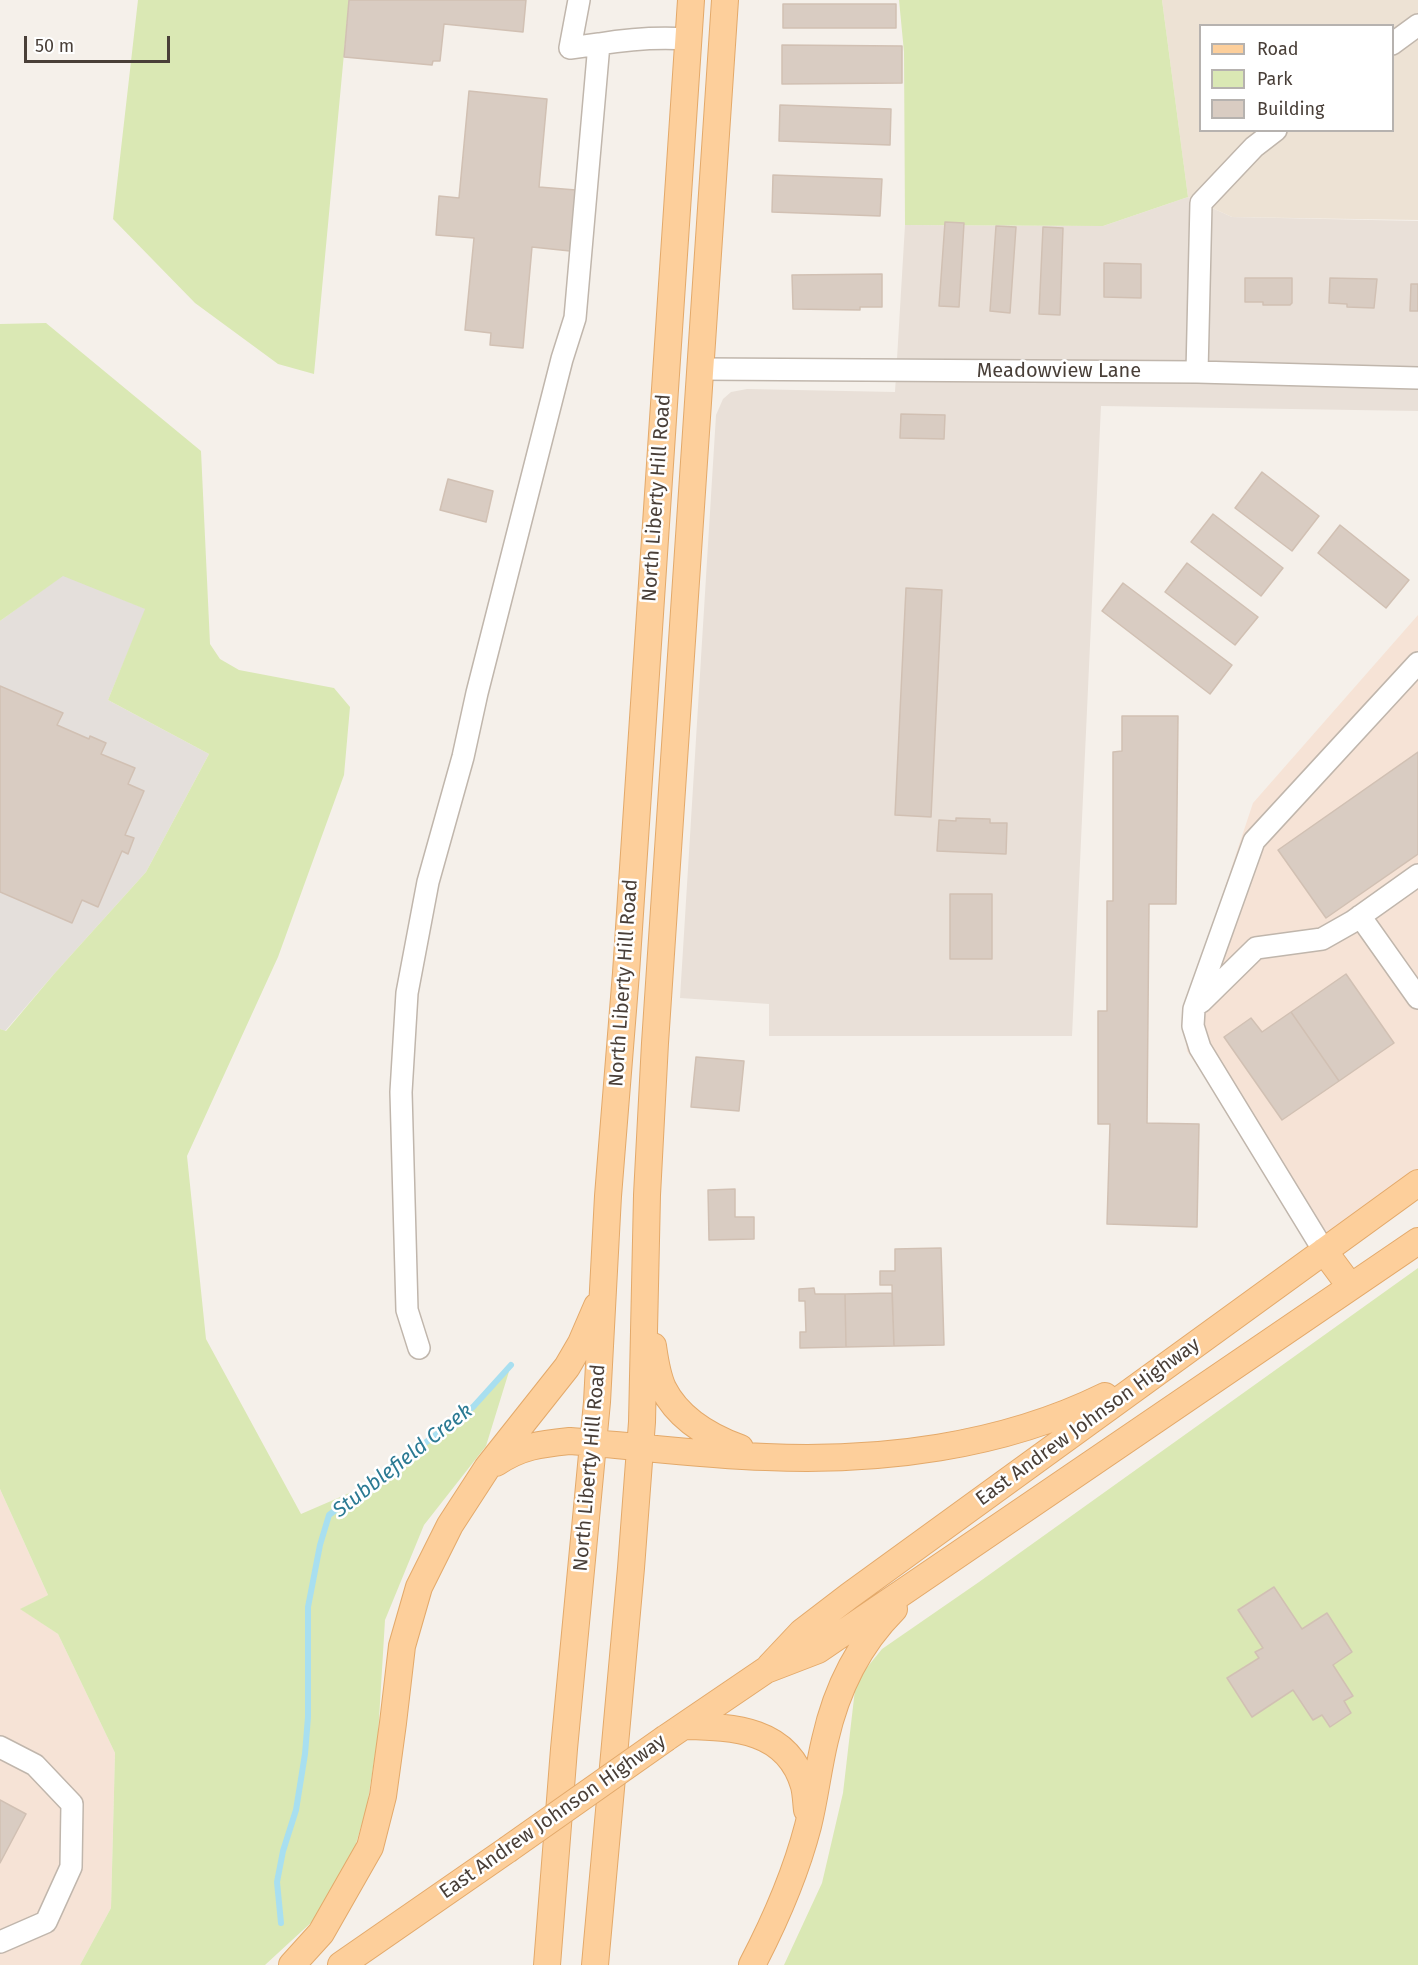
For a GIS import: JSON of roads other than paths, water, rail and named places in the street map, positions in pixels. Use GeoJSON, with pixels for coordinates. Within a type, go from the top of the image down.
{"type":"FeatureCollection","features":[{"type":"Feature","properties":{"kind":"main road","name":"North Liberty Hill Road"},"geometry":{"type":"LineString","coordinates":[[547,1965],[564,1749],[593,1443],[691,0]]}},
{"type":"Feature","properties":{"kind":"main road","name":"North Liberty Hill Road"},"geometry":{"type":"LineString","coordinates":[[597,1959],[631,1568],[639,1446],[647,1195],[655,1043],[725,0]]}},
{"type":"Feature","properties":{"kind":"main road"},"geometry":{"type":"LineString","coordinates":[[665,368],[700,369]]}},
{"type":"Feature","properties":{"kind":"main road","name":"East Andrew Johnson Highway"},"geometry":{"type":"LineString","coordinates":[[340,1965],[766,1670],[802,1632],[1418,1183]]}},
{"type":"Feature","properties":{"kind":"main road","name":"East Andrew Johnson Highway"},"geometry":{"type":"LineString","coordinates":[[766,1670],[818,1650],[1418,1241]]}},
{"type":"Feature","properties":{"kind":"main road"},"geometry":{"type":"LineString","coordinates":[[1324,1251],[1350,1286]]}},
{"type":"Feature","properties":{"kind":"main road"},"geometry":{"type":"LineString","coordinates":[[292,1965],[321,1933],[370,1847],[382,1796],[402,1646],[419,1587],[450,1525],[488,1468],[567,1367],[581,1343],[603,1289]]}},
{"type":"Feature","properties":{"kind":"main road"},"geometry":{"type":"LineString","coordinates":[[645,1305],[655,1361],[662,1386],[671,1401],[683,1414],[715,1438],[766,1457]]}},
{"type":"Feature","properties":{"kind":"main road"},"geometry":{"type":"LineString","coordinates":[[488,1468],[512,1452],[543,1444],[570,1441],[766,1457],[869,1457],[939,1447],[1020,1429],[1087,1405],[1159,1370]]}},
{"type":"Feature","properties":{"kind":"main road"},"geometry":{"type":"LineString","coordinates":[[752,1965],[789,1890],[808,1825],[825,1738],[846,1675],[876,1627],[936,1570]]}},
{"type":"Feature","properties":{"kind":"main road"},"geometry":{"type":"LineString","coordinates":[[675,1732],[729,1727],[765,1737],[790,1755],[804,1786],[808,1825]]}},
{"type":"Feature","properties":{"kind":"street"},"geometry":{"type":"LineString","coordinates":[[579,0],[570,48],[644,38],[688,39]]}},
{"type":"Feature","properties":{"kind":"street"},"geometry":{"type":"LineString","coordinates":[[1394,42],[1418,24]]}},
{"type":"Feature","properties":{"kind":"street"},"geometry":{"type":"LineString","coordinates":[[419,1348],[406,1310],[401,1092],[407,993],[428,882],[463,757],[477,693],[562,359],[575,318],[599,44]]}},
{"type":"Feature","properties":{"kind":"street"},"geometry":{"type":"LineString","coordinates":[[1197,372],[1201,203],[1254,147],[1273,132]]}},
{"type":"Feature","properties":{"kind":"street","name":"Meadowview Lane"},"geometry":{"type":"LineString","coordinates":[[700,369],[1197,372],[1418,378]]}},
{"type":"Feature","properties":{"kind":"street"},"geometry":{"type":"LineString","coordinates":[[1324,1251],[1200,1048],[1193,1026],[1194,1009],[1254,841],[1418,663]]}},
{"type":"Feature","properties":{"kind":"street"},"geometry":{"type":"LineString","coordinates":[[1194,1009],[1256,948],[1322,939],[1360,916],[1418,875]]}},
{"type":"Feature","properties":{"kind":"street"},"geometry":{"type":"LineString","coordinates":[[1360,916],[1418,998]]}},
{"type":"Feature","properties":{"kind":"street"},"geometry":{"type":"LineString","coordinates":[[0,1747],[35,1766],[72,1804],[71,1867],[46,1922],[0,1942]]}},
{"type":"Feature","properties":{"kind":"waterway","name":"Stubblefield Creek"},"geometry":{"type":"LineString","coordinates":[[281,1923],[277,1882],[283,1851],[296,1810],[305,1754],[308,1717],[308,1607],[320,1545],[329,1515],[473,1407],[511,1365]]}}]}
